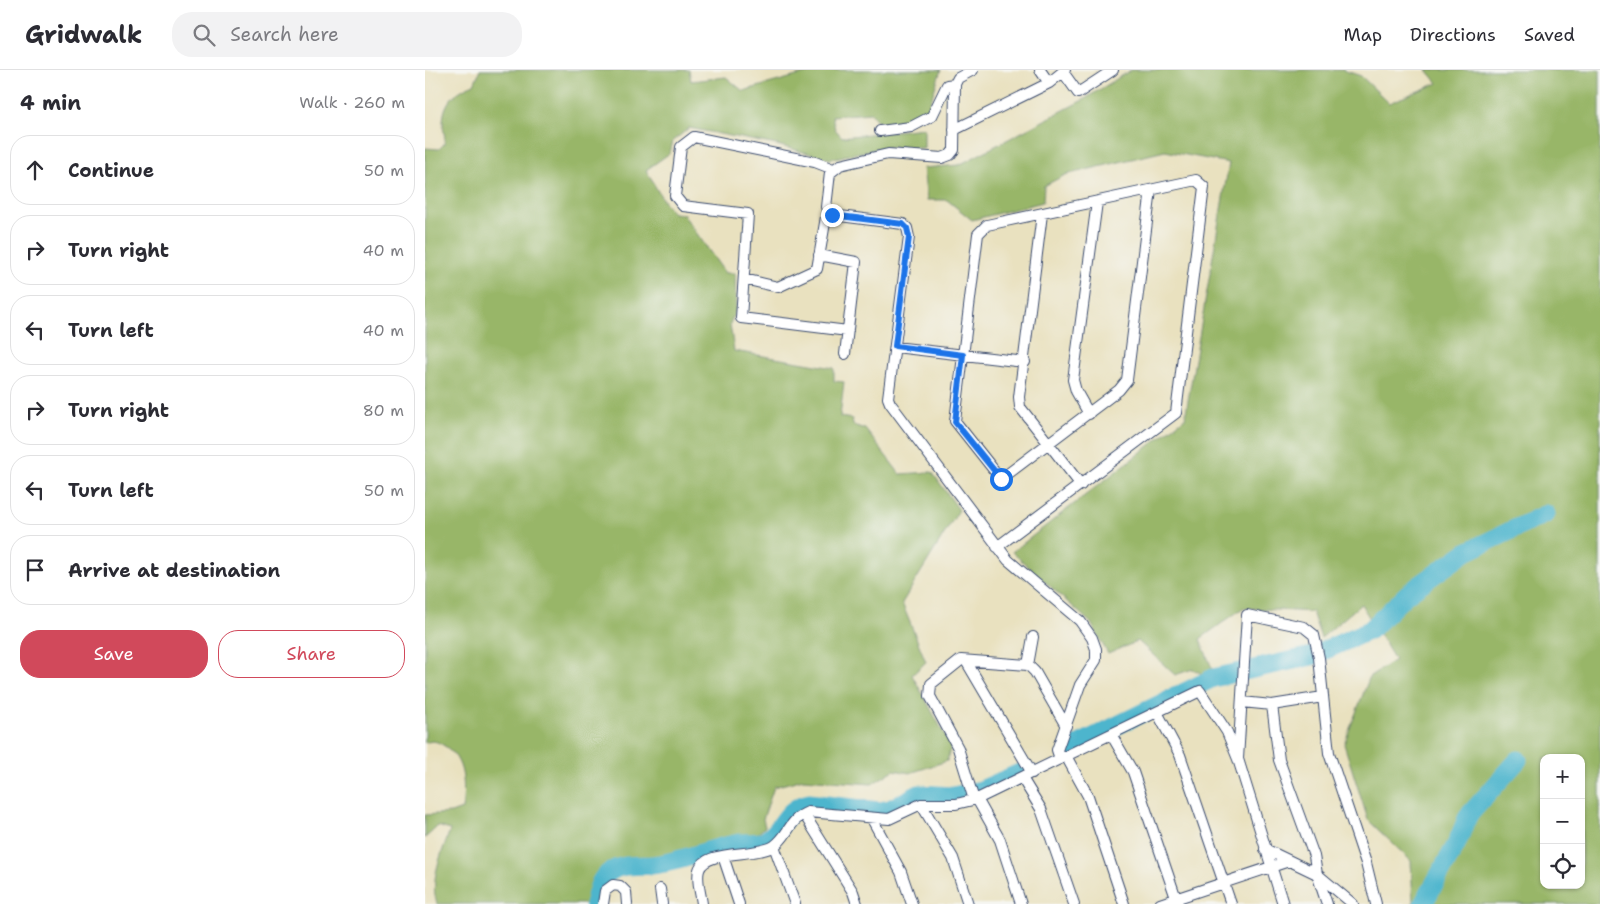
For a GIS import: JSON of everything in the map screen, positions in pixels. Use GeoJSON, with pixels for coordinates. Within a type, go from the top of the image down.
{"type":"FeatureCollection","features":[{"type":"Feature","properties":{"kind":"street"},"geometry":{"type":"LineString","coordinates":[[848,331],[741,318],[748,214],[683,206],[675,196],[681,147],[694,137],[815,162],[833,169],[888,154],[942,158],[950,155],[954,150],[955,84],[957,78],[973,70]]}},
{"type":"Feature","properties":{"kind":"street"},"geometry":{"type":"LineString","coordinates":[[1040,70],[1049,82]]}},
{"type":"Feature","properties":{"kind":"street"},"geometry":{"type":"LineString","coordinates":[[954,130],[1049,82],[1064,71],[1078,93],[1113,70]]}},
{"type":"Feature","properties":{"kind":"street"},"geometry":{"type":"LineString","coordinates":[[880,130],[911,127],[933,116],[943,90],[947,85],[955,84]]}},
{"type":"Feature","properties":{"kind":"street"},"geometry":{"type":"LineString","coordinates":[[744,279],[778,287],[817,270],[827,211],[825,207],[830,173],[833,169]]}},
{"type":"Feature","properties":{"kind":"street"},"geometry":{"type":"LineString","coordinates":[[997,547],[1176,414],[1205,187],[1196,180],[987,225],[978,234],[955,422],[1001,479],[1089,414],[1119,390],[1127,380],[1151,190]]}},
{"type":"Feature","properties":{"kind":"street"},"geometry":{"type":"LineString","coordinates":[[1089,414],[1076,391],[1073,380],[1097,202]]}},
{"type":"Feature","properties":{"kind":"street"},"geometry":{"type":"LineString","coordinates":[[827,211],[832,215],[903,224],[907,228],[909,237],[888,398],[890,403],[1008,560],[1080,621],[1092,638],[1096,649],[1096,660],[1081,685],[1057,750],[1088,796],[1124,904]]}},
{"type":"Feature","properties":{"kind":"street"},"geometry":{"type":"LineString","coordinates":[[1042,214],[1025,362],[1019,397],[1020,407],[1081,485]]}},
{"type":"Feature","properties":{"kind":"street"},"geometry":{"type":"LineString","coordinates":[[819,255],[856,262],[845,354]]}},
{"type":"Feature","properties":{"kind":"street"},"geometry":{"type":"LineString","coordinates":[[895,346],[1025,362]]}},
{"type":"Feature","properties":{"kind":"street"},"geometry":{"type":"LineString","coordinates":[[1238,759],[1247,615],[1304,628],[1314,636],[1318,655],[1329,753],[1366,863],[1376,904]]}},
{"type":"Feature","properties":{"kind":"street"},"geometry":{"type":"LineString","coordinates":[[1028,665],[1033,637]]}},
{"type":"Feature","properties":{"kind":"street"},"geometry":{"type":"LineString","coordinates":[[1021,904],[1000,840],[974,796],[958,748],[930,696],[931,684],[961,660],[1028,665],[1035,672],[1066,726]]}},
{"type":"Feature","properties":{"kind":"street"},"geometry":{"type":"LineString","coordinates":[[966,661],[1027,775],[1041,809],[1074,904]]}},
{"type":"Feature","properties":{"kind":"street"},"geometry":{"type":"LineString","coordinates":[[702,904],[698,875],[700,868],[711,859],[759,852],[775,846],[797,816],[809,812],[889,819],[921,804],[956,804],[1027,775],[1200,691],[1227,732],[1238,759],[1283,904]]}},
{"type":"Feature","properties":{"kind":"street"},"geometry":{"type":"LineString","coordinates":[[1242,702],[1272,705],[1323,698]]}},
{"type":"Feature","properties":{"kind":"street"},"geometry":{"type":"LineString","coordinates":[[1272,705],[1279,760],[1314,856],[1317,874],[1327,904]]}},
{"type":"Feature","properties":{"kind":"street"},"geometry":{"type":"LineString","coordinates":[[1157,712],[1180,755],[1231,904]]}},
{"type":"Feature","properties":{"kind":"street"},"geometry":{"type":"LineString","coordinates":[[1111,734],[1133,772],[1177,901]]}},
{"type":"Feature","properties":{"kind":"street"},"geometry":{"type":"LineString","coordinates":[[921,804],[953,858],[968,904]]}},
{"type":"Feature","properties":{"kind":"street"},"geometry":{"type":"LineString","coordinates":[[804,814],[853,892],[857,904]]}},
{"type":"Feature","properties":{"kind":"street"},"geometry":{"type":"LineString","coordinates":[[872,819],[901,872],[912,904]]}},
{"type":"Feature","properties":{"kind":"street"},"geometry":{"type":"LineString","coordinates":[[775,846],[795,904]]}},
{"type":"Feature","properties":{"kind":"street"},"geometry":{"type":"LineString","coordinates":[[1265,849],[1317,874],[1353,904]]}},
{"type":"Feature","properties":{"kind":"street"},"geometry":{"type":"LineString","coordinates":[[723,856],[739,904]]}},
{"type":"Feature","properties":{"kind":"street"},"geometry":{"type":"LineString","coordinates":[[1159,904],[1177,901],[1223,882],[1289,860]]}},
{"type":"Feature","properties":{"kind":"street"},"geometry":{"type":"LineString","coordinates":[[603,904],[605,891],[613,885],[620,886],[626,892],[627,904]]}},
{"type":"Feature","properties":{"kind":"street"},"geometry":{"type":"LineString","coordinates":[[660,889],[662,904]]}},
{"type":"Feature","properties":{"kind":"green space"},"geometry":{"type":"Polygon","coordinates":[[[480,70],[689,70],[691,81],[726,77],[743,91],[818,70],[941,70],[927,112],[915,119],[880,125],[871,113],[832,116],[835,129],[842,137],[924,128],[924,148],[885,147],[830,159],[777,145],[689,128],[673,141],[670,153],[646,170],[664,202],[673,213],[683,214],[725,273],[735,273],[736,309],[730,324],[734,351],[834,368],[834,381],[844,382],[840,417],[852,419],[853,425],[865,429],[900,474],[932,472],[959,510],[902,603],[926,662],[912,675],[951,746],[947,761],[910,773],[894,770],[872,784],[803,779],[774,787],[763,819],[765,827],[756,835],[737,843],[690,852],[649,865],[619,867],[598,878],[591,904],[437,904],[435,876],[450,830],[438,826],[425,838],[425,815],[451,813],[462,809],[464,792],[460,765],[456,757],[439,743],[432,741],[425,743],[425,148],[439,149],[444,144],[445,109],[451,98],[461,90],[474,84],[480,70]]]}},
{"type":"Feature","properties":{"kind":"green space"},"geometry":{"type":"Polygon","coordinates":[[[1131,70],[1343,70],[1361,76],[1389,103],[1438,83],[1427,70],[1600,70],[1600,904],[1413,904],[1411,861],[1368,820],[1344,744],[1370,676],[1395,660],[1361,604],[1321,638],[1312,612],[1243,608],[1200,639],[1214,673],[1207,677],[1193,669],[1175,675],[1138,641],[1108,654],[1091,623],[1012,552],[1185,418],[1229,163],[1165,151],[1065,175],[1044,186],[1043,202],[972,220],[947,200],[927,200],[923,168],[959,165],[1083,100],[1131,70]]]}},
{"type":"Feature","properties":{"kind":"waterway"},"geometry":{"type":"LineString","coordinates":[[1071,748],[1213,678],[1312,656],[1370,630],[1407,594],[1466,552],[1546,514]]}},
{"type":"Feature","properties":{"kind":"waterway"},"geometry":{"type":"LineString","coordinates":[[1423,904],[1456,845],[1468,816],[1518,760]]}},
{"type":"Feature","properties":{"kind":"waterway"},"geometry":{"type":"LineString","coordinates":[[594,904],[603,879],[615,869],[627,866],[662,864],[730,845],[764,841],[776,832],[794,810],[809,803],[879,811],[890,809],[919,794],[953,796],[981,790],[1022,772]]}},
{"type":"Feature","properties":{"kind":"route"},"geometry":{"type":"LineString","coordinates":[[832,215],[903,224],[907,228],[909,237],[895,346],[963,355],[955,422],[1001,479]]}}]}
